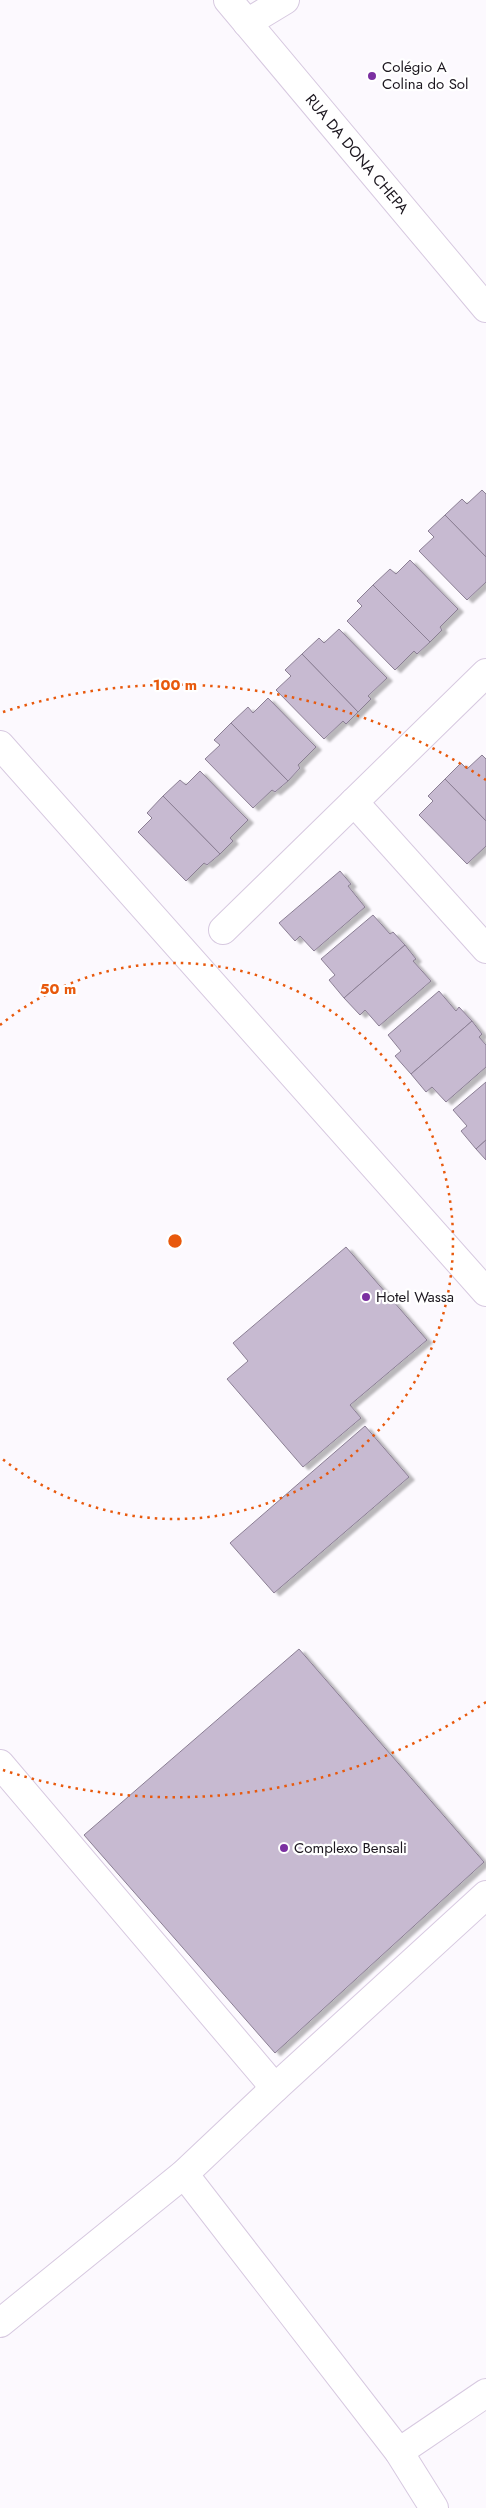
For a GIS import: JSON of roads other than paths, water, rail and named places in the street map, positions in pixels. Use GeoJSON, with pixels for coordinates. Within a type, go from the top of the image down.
{"type":"FeatureCollection","features":[{"type":"Feature","properties":{"kind":"street","name":"RUA DA DONA CHEPA"},"geometry":{"type":"LineString","coordinates":[[228,0],[486,308]]}},
{"type":"Feature","properties":{"kind":"street"},"geometry":{"type":"LineString","coordinates":[[247,22],[285,0]]}},
{"type":"Feature","properties":{"kind":"street"},"geometry":{"type":"LineString","coordinates":[[223,930],[354,802],[482,684]]}},
{"type":"Feature","properties":{"kind":"street"},"geometry":{"type":"LineString","coordinates":[[0,745],[486,1292]]}},
{"type":"Feature","properties":{"kind":"street"},"geometry":{"type":"LineString","coordinates":[[354,802],[486,949]]}},
{"type":"Feature","properties":{"kind":"street"},"geometry":{"type":"LineString","coordinates":[[0,1764],[274,2088]]}},
{"type":"Feature","properties":{"kind":"street"},"geometry":{"type":"LineString","coordinates":[[0,2323],[184,2174],[274,2088],[486,1895]]}},
{"type":"Feature","properties":{"kind":"street"},"geometry":{"type":"LineString","coordinates":[[184,2174],[399,2452],[434,2508]]}},
{"type":"Feature","properties":{"kind":"street"},"geometry":{"type":"LineString","coordinates":[[399,2452],[486,2393]]}},
{"type":"Feature","properties":{"kind":"place","name":"Colégio A Colina do Sol"},"geometry":{"type":"Point","coordinates":[372,76]}},
{"type":"Feature","properties":{"kind":"place","name":"Hotel Wassa"},"geometry":{"type":"Point","coordinates":[366,1297]}},
{"type":"Feature","properties":{"kind":"place","name":"Complexo Bensali"},"geometry":{"type":"Point","coordinates":[284,1848]}}]}
